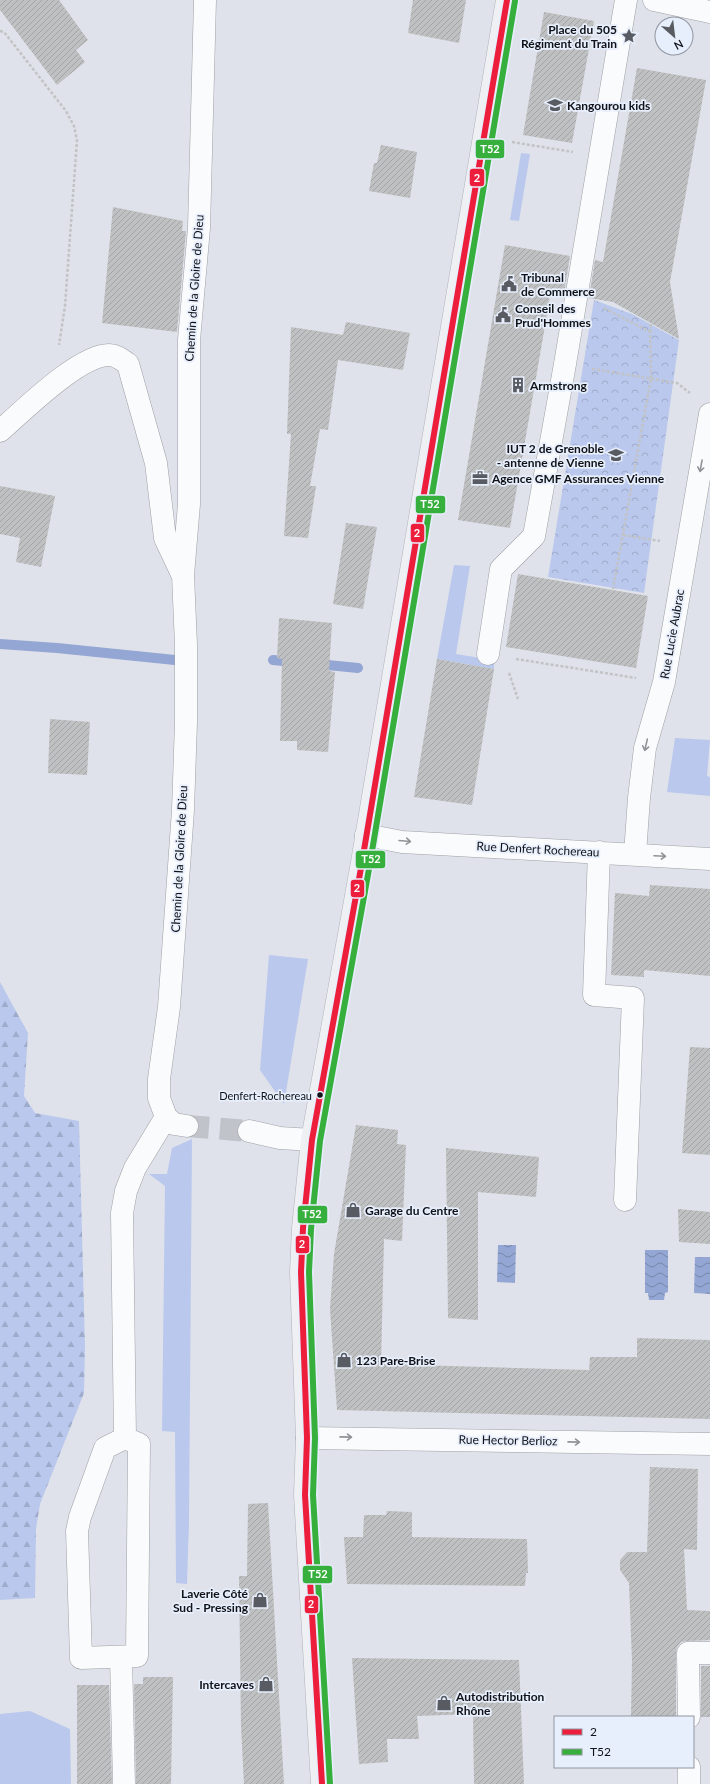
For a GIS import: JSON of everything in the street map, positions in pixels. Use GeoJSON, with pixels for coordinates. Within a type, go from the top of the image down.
{"type":"FeatureCollection","features":[{"type":"Feature","properties":{"kind":"main road"},"geometry":{"type":"LineString","coordinates":[[322,1784],[305,1502],[307,1438],[301,1272],[303,1228],[312,1140],[366,835],[507,0]]}},
{"type":"Feature","properties":{"kind":"street","name":"Chemin de la Gloire de Dieu"},"geometry":{"type":"LineString","coordinates":[[166,1117],[159,1098],[159,1079],[169,1007],[176,917],[186,722],[186,645],[183,575],[189,504],[189,340],[199,228],[205,0]]}},
{"type":"Feature","properties":{"kind":"street"},"geometry":{"type":"LineString","coordinates":[[488,654],[501,569],[534,536],[565,364],[626,0]]}},
{"type":"Feature","properties":{"kind":"street"},"geometry":{"type":"LineString","coordinates":[[654,0],[710,12]]}},
{"type":"Feature","properties":{"kind":"street","name":"Chemin de la Gloire de Dieu"},"geometry":{"type":"LineString","coordinates":[[0,431],[52,385],[84,363],[99,356],[111,355],[119,357],[128,364],[156,463],[165,538],[183,575]]}},
{"type":"Feature","properties":{"kind":"street","name":"Rue Lucie Aubrac"},"geometry":{"type":"LineString","coordinates":[[635,854],[632,796],[645,748],[645,717],[664,682],[710,414]]}},
{"type":"Feature","properties":{"kind":"street","name":"Rue Denfert Rochereau"},"geometry":{"type":"LineString","coordinates":[[366,835],[402,842],[710,859]]}},
{"type":"Feature","properties":{"kind":"street"},"geometry":{"type":"LineString","coordinates":[[599,852],[594,995],[633,998],[625,1200]]}},
{"type":"Feature","properties":{"kind":"street"},"geometry":{"type":"LineString","coordinates":[[125,1438],[122,1214],[126,1191],[135,1168],[166,1117],[174,1124],[187,1126]]}},
{"type":"Feature","properties":{"kind":"street"},"geometry":{"type":"LineString","coordinates":[[249,1131],[280,1138],[312,1140]]}},
{"type":"Feature","properties":{"kind":"street"},"geometry":{"type":"LineString","coordinates":[[125,1438],[138,1444],[137,1656],[81,1658],[77,1531],[80,1517],[105,1448],[125,1438]]}},
{"type":"Feature","properties":{"kind":"street","name":"Rue Hector Berlioz"},"geometry":{"type":"LineString","coordinates":[[307,1438],[710,1444]]}},
{"type":"Feature","properties":{"kind":"street"},"geometry":{"type":"LineString","coordinates":[[689,1716],[688,1653],[710,1653]]}},
{"type":"Feature","properties":{"kind":"street"},"geometry":{"type":"LineString","coordinates":[[121,1657],[124,1784]]}},
{"type":"Feature","properties":{"kind":"street"},"geometry":{"type":"LineString","coordinates":[[689,1768],[689,1784]]}},
{"type":"Feature","properties":{"kind":"path"},"geometry":{"type":"LineString","coordinates":[[0,30],[4,32],[66,111],[74,126],[77,140],[65,306],[58,351]]}},
{"type":"Feature","properties":{"kind":"path"},"geometry":{"type":"LineString","coordinates":[[484,138],[599,156]]}},
{"type":"Feature","properties":{"kind":"path"},"geometry":{"type":"LineString","coordinates":[[575,298],[594,303],[650,332]]}},
{"type":"Feature","properties":{"kind":"path"},"geometry":{"type":"LineString","coordinates":[[613,589],[651,378],[651,323]]}},
{"type":"Feature","properties":{"kind":"path"},"geometry":{"type":"LineString","coordinates":[[565,364],[677,383],[693,396]]}},
{"type":"Feature","properties":{"kind":"path"},"geometry":{"type":"LineString","coordinates":[[623,535],[631,536]]}},
{"type":"Feature","properties":{"kind":"path"},"geometry":{"type":"LineString","coordinates":[[511,658],[664,682]]}},
{"type":"Feature","properties":{"kind":"green space"},"geometry":{"type":"Polygon","coordinates":[[[521,153],[530,154],[519,221],[510,220],[521,153]]]}},
{"type":"Feature","properties":{"kind":"green space"},"geometry":{"type":"Polygon","coordinates":[[[594,300],[632,314],[679,340],[644,593],[548,577],[594,300]]]}},
{"type":"Feature","properties":{"kind":"green space"},"geometry":{"type":"Polygon","coordinates":[[[454,565],[470,566],[456,654],[481,658],[494,663],[494,669],[437,659],[454,565]]]}},
{"type":"Feature","properties":{"kind":"green space"},"geometry":{"type":"Polygon","coordinates":[[[675,738],[710,740],[707,776],[710,777],[710,796],[667,792],[675,738]]]}},
{"type":"Feature","properties":{"kind":"green space"},"geometry":{"type":"Polygon","coordinates":[[[269,955],[308,959],[284,1104],[260,1070],[269,955]]]}},
{"type":"Feature","properties":{"kind":"green space"},"geometry":{"type":"Polygon","coordinates":[[[0,982],[28,1033],[24,1096],[35,1113],[79,1121],[85,1346],[84,1393],[40,1504],[36,1529],[35,1598],[0,1600],[0,982]]]}},
{"type":"Feature","properties":{"kind":"green space"},"geometry":{"type":"Polygon","coordinates":[[[192,1139],[189,1522],[187,1584],[176,1583],[175,1432],[162,1431],[165,1186],[149,1174],[167,1174],[172,1148],[192,1139]]]}},
{"type":"Feature","properties":{"kind":"green space"},"geometry":{"type":"Polygon","coordinates":[[[30,1711],[70,1729],[71,1784],[0,1784],[0,1714],[30,1711]]]}},
{"type":"Feature","properties":{"kind":"water"},"geometry":{"type":"Polygon","coordinates":[[[498,1245],[516,1245],[515,1283],[497,1282],[498,1245]]]}},
{"type":"Feature","properties":{"kind":"water"},"geometry":{"type":"Polygon","coordinates":[[[645,1250],[668,1250],[668,1292],[665,1293],[664,1300],[649,1300],[648,1293],[645,1293],[645,1250]]]}},
{"type":"Feature","properties":{"kind":"water"},"geometry":{"type":"Polygon","coordinates":[[[695,1257],[710,1257],[710,1294],[694,1293],[695,1257]]]}},
{"type":"Feature","properties":{"kind":"building"},"geometry":{"type":"Polygon","coordinates":[[[0,0],[59,0],[88,40],[76,50],[85,62],[57,85],[0,10],[0,0]]]}},
{"type":"Feature","properties":{"kind":"building"},"geometry":{"type":"Polygon","coordinates":[[[413,0],[466,0],[459,43],[408,33],[413,0]]]}},
{"type":"Feature","properties":{"kind":"building"},"geometry":{"type":"Polygon","coordinates":[[[544,12],[594,21],[572,143],[523,135],[544,12]]]}},
{"type":"Feature","properties":{"kind":"building"},"geometry":{"type":"Polygon","coordinates":[[[637,68],[706,80],[670,282],[679,339],[613,302],[589,298],[595,260],[603,262],[637,68]]]}},
{"type":"Feature","properties":{"kind":"building"},"geometry":{"type":"Polygon","coordinates":[[[381,145],[417,152],[410,198],[369,191],[374,163],[377,163],[381,145]]]}},
{"type":"Feature","properties":{"kind":"building"},"geometry":{"type":"Polygon","coordinates":[[[113,207],[183,221],[182,231],[186,231],[177,332],[102,323],[113,207]]]}},
{"type":"Feature","properties":{"kind":"building","name":"Armstrong"},"geometry":{"type":"Polygon","coordinates":[[[505,245],[570,256],[564,293],[551,291],[510,528],[458,520],[505,245]]]}},
{"type":"Feature","properties":{"kind":"building"},"geometry":{"type":"Polygon","coordinates":[[[346,322],[410,333],[403,370],[338,360],[328,430],[320,429],[310,486],[316,486],[308,538],[284,536],[291,434],[287,434],[291,327],[343,335],[346,322]]]}},
{"type":"Feature","properties":{"kind":"building"},"geometry":{"type":"Polygon","coordinates":[[[0,486],[55,496],[41,567],[16,562],[20,538],[0,534],[0,486]]]}},
{"type":"Feature","properties":{"kind":"building"},"geometry":{"type":"Polygon","coordinates":[[[346,523],[377,527],[363,609],[333,604],[346,523]]]}},
{"type":"Feature","properties":{"kind":"building"},"geometry":{"type":"Polygon","coordinates":[[[518,574],[648,596],[636,668],[506,647],[518,574]]]}},
{"type":"Feature","properties":{"kind":"building"},"geometry":{"type":"Polygon","coordinates":[[[279,618],[332,623],[329,671],[335,672],[328,752],[297,750],[297,741],[280,741],[282,659],[277,658],[279,618]]]}},
{"type":"Feature","properties":{"kind":"building"},"geometry":{"type":"Polygon","coordinates":[[[437,659],[494,669],[472,805],[414,797],[437,659]]]}},
{"type":"Feature","properties":{"kind":"building"},"geometry":{"type":"Polygon","coordinates":[[[50,719],[90,722],[87,775],[48,773],[50,719]]]}},
{"type":"Feature","properties":{"kind":"building"},"geometry":{"type":"Polygon","coordinates":[[[650,885],[710,889],[710,976],[644,970],[644,977],[611,975],[615,893],[649,896],[650,885]]]}},
{"type":"Feature","properties":{"kind":"building"},"geometry":{"type":"Polygon","coordinates":[[[690,1047],[710,1048],[710,1155],[682,1153],[690,1047]]]}},
{"type":"Feature","properties":{"kind":"building"},"geometry":{"type":"Polygon","coordinates":[[[356,1125],[398,1130],[397,1144],[406,1145],[402,1241],[384,1239],[381,1364],[589,1370],[590,1357],[637,1357],[637,1338],[710,1340],[710,1419],[337,1410],[330,1309],[334,1254],[356,1125]]]}},
{"type":"Feature","properties":{"kind":"building"},"geometry":{"type":"Polygon","coordinates":[[[446,1148],[539,1157],[536,1197],[478,1192],[478,1320],[448,1318],[446,1148]]]}},
{"type":"Feature","properties":{"kind":"building"},"geometry":{"type":"Polygon","coordinates":[[[678,1209],[710,1212],[710,1244],[679,1242],[678,1209]]]}},
{"type":"Feature","properties":{"kind":"building"},"geometry":{"type":"Polygon","coordinates":[[[650,1467],[698,1469],[697,1550],[684,1549],[687,1610],[710,1611],[710,1640],[681,1642],[677,1647],[676,1716],[631,1716],[632,1661],[629,1583],[620,1570],[620,1560],[627,1552],[647,1552],[650,1467]]]}},
{"type":"Feature","properties":{"kind":"building"},"geometry":{"type":"Polygon","coordinates":[[[268,1503],[284,1784],[244,1784],[241,1726],[239,1576],[247,1576],[248,1504],[268,1503]]]}},
{"type":"Feature","properties":{"kind":"building"},"geometry":{"type":"Polygon","coordinates":[[[387,1511],[412,1512],[412,1537],[527,1539],[528,1573],[526,1573],[525,1586],[347,1584],[344,1537],[363,1537],[364,1515],[386,1515],[387,1511]]]}},
{"type":"Feature","properties":{"kind":"building"},"geometry":{"type":"Polygon","coordinates":[[[352,1658],[519,1660],[524,1784],[474,1784],[473,1714],[417,1716],[419,1739],[387,1739],[388,1762],[359,1764],[352,1658]]]}},
{"type":"Feature","properties":{"kind":"building"},"geometry":{"type":"Polygon","coordinates":[[[701,1666],[710,1666],[710,1717],[701,1717],[701,1666]]]}},
{"type":"Feature","properties":{"kind":"building"},"geometry":{"type":"Polygon","coordinates":[[[143,1677],[173,1677],[171,1784],[136,1784],[134,1684],[143,1684],[143,1677]]]}},
{"type":"Feature","properties":{"kind":"building"},"geometry":{"type":"Polygon","coordinates":[[[77,1685],[109,1685],[112,1784],[77,1784],[77,1685]]]}},
{"type":"Feature","properties":{"kind":"waterway"},"geometry":{"type":"LineString","coordinates":[[0,644],[57,648],[175,660]]}},
{"type":"Feature","properties":{"kind":"waterway"},"geometry":{"type":"LineString","coordinates":[[273,660],[295,662]]}},
{"type":"Feature","properties":{"kind":"waterway"},"geometry":{"type":"LineString","coordinates":[[317,664],[358,668]]}},
{"type":"Feature","properties":{"kind":"tunnel"},"geometry":{"type":"LineString","coordinates":[[187,1126],[249,1131]]}},
{"type":"Feature","properties":{"kind":"transit line","name":"2"},"geometry":{"type":"LineString","coordinates":[[322,1784],[305,1495],[307,1438],[301,1272],[303,1228],[312,1140],[361,868],[507,0]]}},
{"type":"Feature","properties":{"kind":"transit line","name":"T52"},"geometry":{"type":"LineString","coordinates":[[330,1784],[313,1495],[315,1438],[309,1272],[311,1229],[320,1141],[369,869],[515,1]]}},
{"type":"Feature","properties":{"kind":"place","name":"Place du 505 Régiment du Train"},"geometry":{"type":"Point","coordinates":[629,36]}},
{"type":"Feature","properties":{"kind":"place","name":"Kangourou kids"},"geometry":{"type":"Point","coordinates":[555,105]}},
{"type":"Feature","properties":{"kind":"place","name":"Tribunal de Commerce"},"geometry":{"type":"Point","coordinates":[509,284]}},
{"type":"Feature","properties":{"kind":"place","name":"Conseil des Prud'Hommes"},"geometry":{"type":"Point","coordinates":[503,315]}},
{"type":"Feature","properties":{"kind":"place","name":"Armstrong"},"geometry":{"type":"Point","coordinates":[518,385]}},
{"type":"Feature","properties":{"kind":"place","name":"IUT 2 de Grenoble - antenne de Vienne"},"geometry":{"type":"Point","coordinates":[616,455]}},
{"type":"Feature","properties":{"kind":"place","name":"Agence GMF Assurances Vienne"},"geometry":{"type":"Point","coordinates":[480,478]}},
{"type":"Feature","properties":{"kind":"place","name":"Denfert-Rochereau"},"geometry":{"type":"Point","coordinates":[320,1095]}},
{"type":"Feature","properties":{"kind":"place","name":"Garage du Centre"},"geometry":{"type":"Point","coordinates":[353,1210]}},
{"type":"Feature","properties":{"kind":"place","name":"123 Pare-Brise"},"geometry":{"type":"Point","coordinates":[344,1360]}},
{"type":"Feature","properties":{"kind":"place","name":"Laverie Côté Sud - Pressing"},"geometry":{"type":"Point","coordinates":[260,1600]}},
{"type":"Feature","properties":{"kind":"place","name":"Intercaves"},"geometry":{"type":"Point","coordinates":[266,1684]}},
{"type":"Feature","properties":{"kind":"place","name":"Autodistribution Rhône"},"geometry":{"type":"Point","coordinates":[444,1703]}}]}
